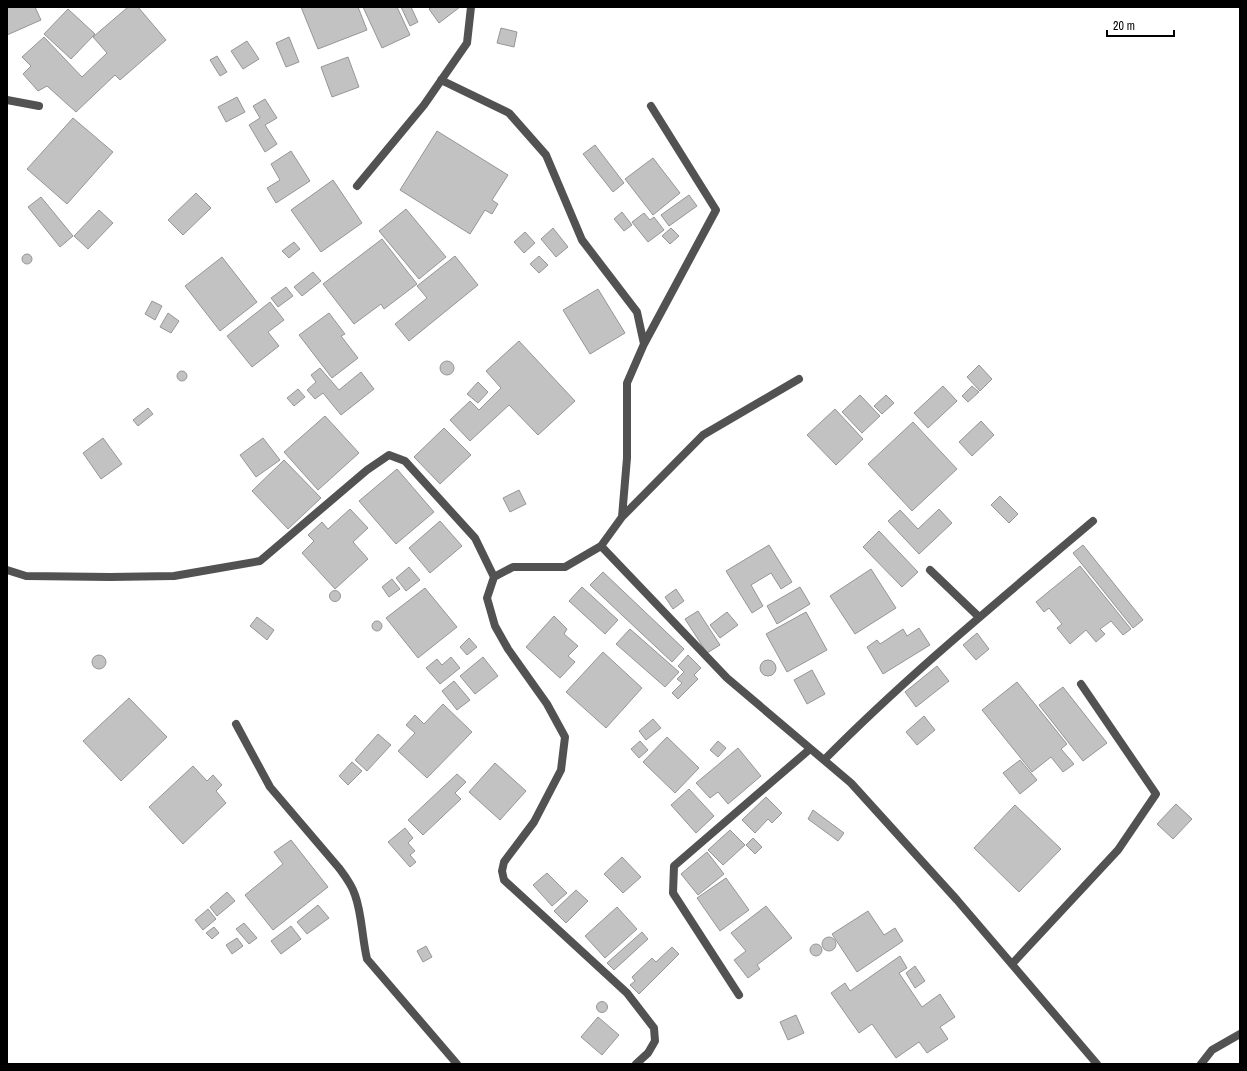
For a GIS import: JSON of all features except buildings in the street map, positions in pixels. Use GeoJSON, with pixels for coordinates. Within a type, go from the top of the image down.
{"type":"FeatureCollection","features":[{"type":"Feature","properties":{"kind":"street"},"geometry":{"type":"LineString","coordinates":[[356,186],[424,105],[467,43],[471,7]]}},
{"type":"Feature","properties":{"kind":"street"},"geometry":{"type":"LineString","coordinates":[[441,80],[509,113],[546,155],[582,240],[637,312],[644,344]]}},
{"type":"Feature","properties":{"kind":"street"},"geometry":{"type":"LineString","coordinates":[[7,100],[39,106]]}},
{"type":"Feature","properties":{"kind":"street"},"geometry":{"type":"LineString","coordinates":[[622,517],[627,458],[627,383],[644,344],[716,210],[651,106]]}},
{"type":"Feature","properties":{"kind":"street"},"geometry":{"type":"LineString","coordinates":[[494,576],[513,567],[565,566],[601,546],[622,517],[703,435],[799,379]]}},
{"type":"Feature","properties":{"kind":"street"},"geometry":{"type":"LineString","coordinates":[[7,570],[26,576],[174,576],[260,561],[367,470],[388,455],[405,461],[475,538],[494,576],[487,598],[495,626],[508,649],[546,704],[565,737],[561,770],[534,822],[504,862],[502,871],[504,880],[627,993],[654,1028],[655,1041],[648,1053],[636,1064]]}},
{"type":"Feature","properties":{"kind":"street"},"geometry":{"type":"LineString","coordinates":[[824,760],[851,732],[979,617],[1093,521]]}},
{"type":"Feature","properties":{"kind":"street"},"geometry":{"type":"LineString","coordinates":[[601,546],[727,678],[851,783],[957,900],[1097,1064]]}},
{"type":"Feature","properties":{"kind":"street"},"geometry":{"type":"LineString","coordinates":[[930,570],[979,617]]}},
{"type":"Feature","properties":{"kind":"street"},"geometry":{"type":"LineString","coordinates":[[1012,964],[1118,850],[1156,794],[1081,684]]}},
{"type":"Feature","properties":{"kind":"street"},"geometry":{"type":"LineString","coordinates":[[236,724],[270,787],[339,868],[349,882],[355,895],[367,959],[457,1064]]}},
{"type":"Feature","properties":{"kind":"street"},"geometry":{"type":"LineString","coordinates":[[739,995],[673,893],[674,866],[810,749]]}},
{"type":"Feature","properties":{"kind":"street"},"geometry":{"type":"LineString","coordinates":[[1201,1064],[1212,1050],[1240,1034]]}}]}
